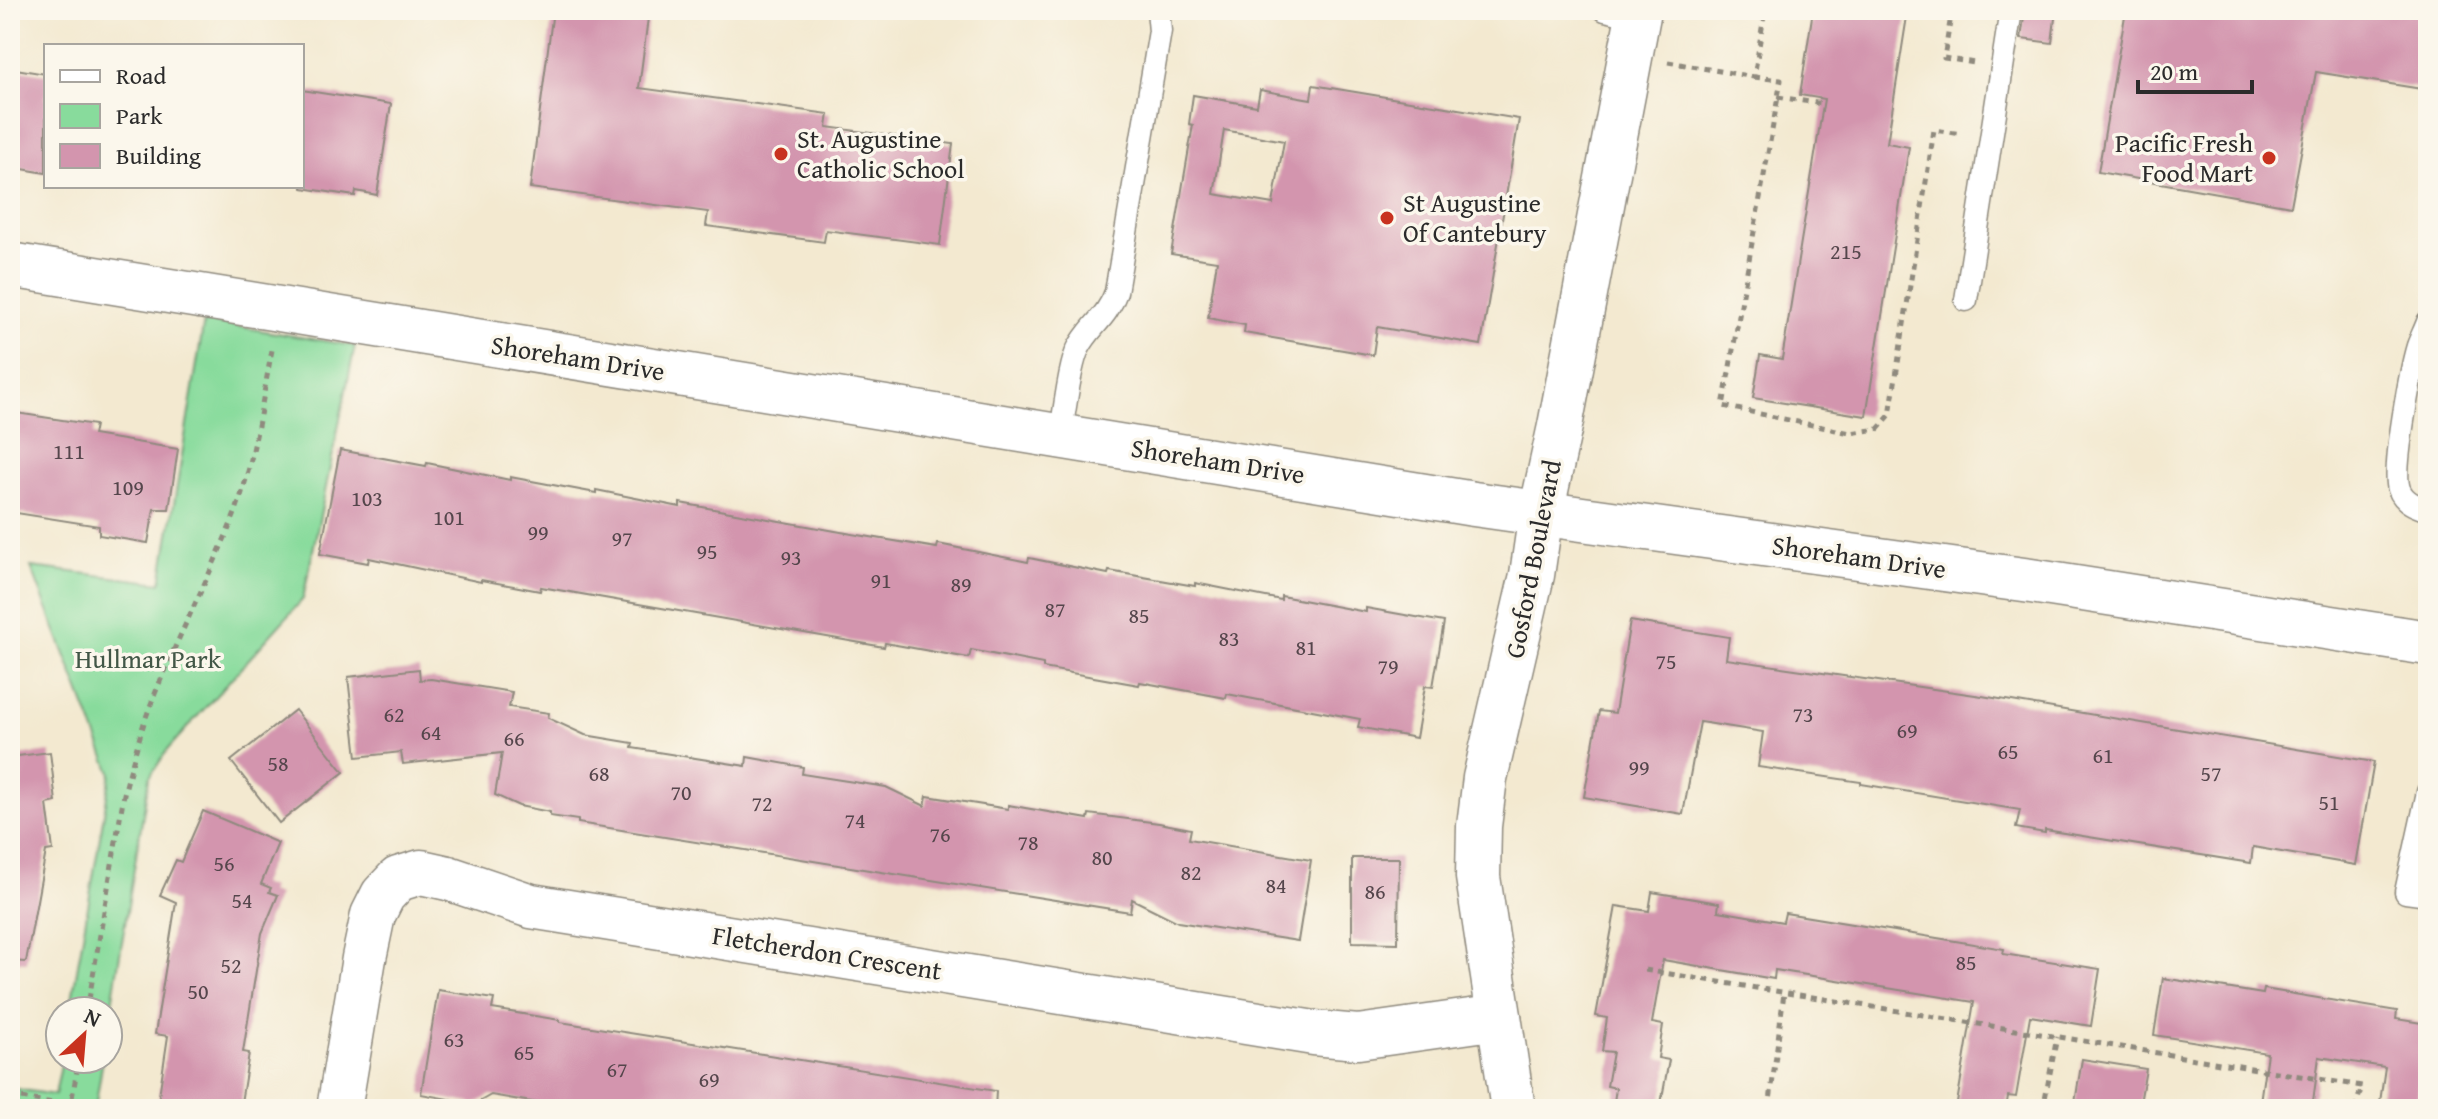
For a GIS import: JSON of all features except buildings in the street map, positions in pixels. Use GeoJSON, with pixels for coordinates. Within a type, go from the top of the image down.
{"type":"FeatureCollection","features":[{"type":"Feature","properties":{"kind":"street","name":"Gosford Boulevard"},"geometry":{"type":"LineString","coordinates":[[1513,1109],[1478,877],[1479,826],[1485,778],[1532,575],[1541,513],[1563,411],[1628,23]]}},
{"type":"Feature","properties":{"kind":"street","name":"Shoreham Drive"},"geometry":{"type":"LineString","coordinates":[[10,265],[1541,513],[2031,581],[2428,643]]}},
{"type":"Feature","properties":{"kind":"street","name":"Fletcherdon Crescent"},"geometry":{"type":"LineString","coordinates":[[339,1109],[373,915],[383,895],[398,879],[421,872],[531,906],[1314,1033],[1358,1037],[1499,1017]]}},
{"type":"Feature","properties":{"kind":"lane"},"geometry":{"type":"LineString","coordinates":[[1060,435],[1076,353],[1084,338],[1110,308],[1116,292],[1160,31],[1158,10]]}},
{"type":"Feature","properties":{"kind":"lane"},"geometry":{"type":"LineString","coordinates":[[1966,300],[2011,10]]}},
{"type":"Feature","properties":{"kind":"lane"},"geometry":{"type":"LineString","coordinates":[[2428,322],[2408,392],[2397,474],[2399,490],[2411,505],[2428,510]]}},
{"type":"Feature","properties":{"kind":"lane"},"geometry":{"type":"LineString","coordinates":[[2428,792],[2406,892],[2428,895]]}},
{"type":"Feature","properties":{"kind":"path"},"geometry":{"type":"LineString","coordinates":[[1754,77],[1765,10]]}},
{"type":"Feature","properties":{"kind":"path"},"geometry":{"type":"LineString","coordinates":[[1952,10],[1944,58],[2002,67]]}},
{"type":"Feature","properties":{"kind":"path"},"geometry":{"type":"LineString","coordinates":[[1628,23],[1754,77],[1781,80],[1723,406],[1850,433],[1878,429],[1890,415],[1934,130],[1991,138]]}},
{"type":"Feature","properties":{"kind":"path"},"geometry":{"type":"LineString","coordinates":[[1778,97],[1823,104]]}},
{"type":"Feature","properties":{"kind":"path"},"geometry":{"type":"LineString","coordinates":[[90,995],[130,771],[145,721],[246,481],[281,310]]}},
{"type":"Feature","properties":{"kind":"path"},"geometry":{"type":"LineString","coordinates":[[1645,970],[2362,1086],[2355,1109]]}},
{"type":"Feature","properties":{"kind":"path"},"geometry":{"type":"LineString","coordinates":[[1769,1109],[1784,993]]}},
{"type":"Feature","properties":{"kind":"path"},"geometry":{"type":"LineString","coordinates":[[2043,1109],[2057,1037]]}},
{"type":"Feature","properties":{"kind":"path"},"geometry":{"type":"LineString","coordinates":[[10,1096],[71,1107],[76,1075]]}},
{"type":"Feature","properties":{"kind":"green space","name":"Hullmar Park"},"geometry":{"type":"Polygon","coordinates":[[[204,321],[355,346],[303,599],[168,749],[149,778],[113,995],[73,995],[111,773],[31,567],[161,583],[204,321]]]}},
{"type":"Feature","properties":{"kind":"green space"},"geometry":{"type":"Polygon","coordinates":[[[59,1075],[100,1075],[95,1109],[40,1109],[10,1104],[10,1088],[55,1095],[59,1075]]]}},
{"type":"Feature","properties":{"kind":"place","name":"St. Augustine Catholic School"},"geometry":{"type":"Point","coordinates":[781,154]}},
{"type":"Feature","properties":{"kind":"place","name":"Pacific Fresh Food Mart"},"geometry":{"type":"Point","coordinates":[2269,158]}},
{"type":"Feature","properties":{"kind":"place","name":"St Augustine Of Cantebury"},"geometry":{"type":"Point","coordinates":[1387,218]}}]}
